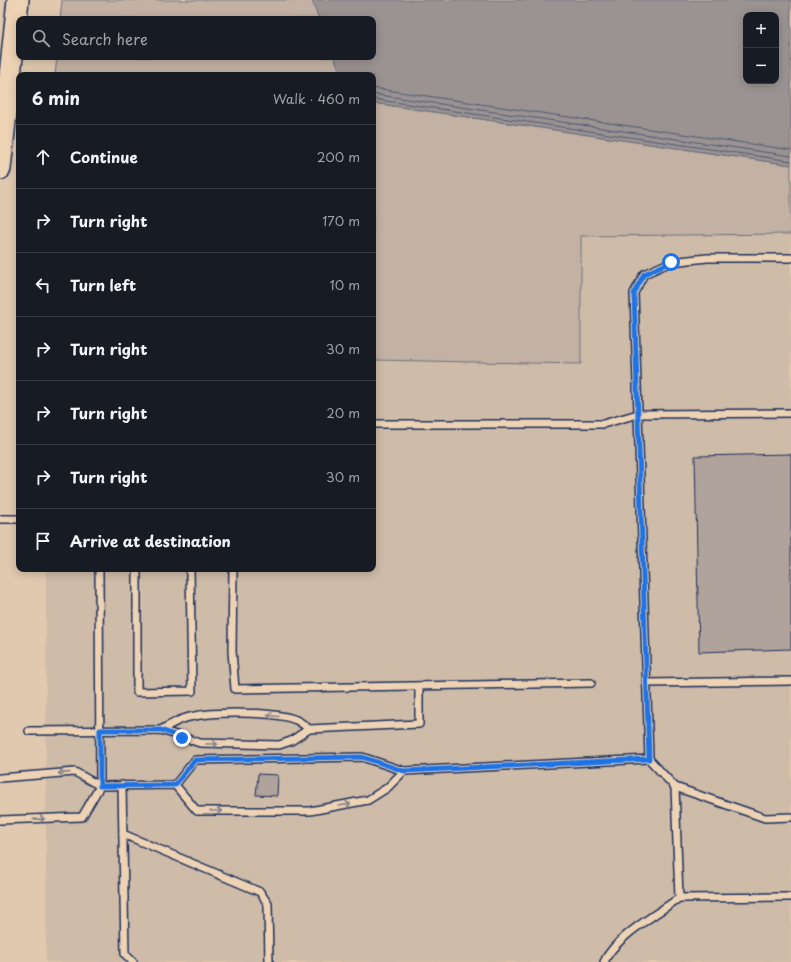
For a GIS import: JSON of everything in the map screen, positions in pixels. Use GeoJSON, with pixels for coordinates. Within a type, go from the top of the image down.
{"type":"FeatureCollection","features":[{"type":"Feature","properties":{"kind":"main road"},"geometry":{"type":"LineString","coordinates":[[0,169],[17,0]]}},
{"type":"Feature","properties":{"kind":"lane"},"geometry":{"type":"LineString","coordinates":[[791,258],[707,258],[671,262],[644,274],[634,293],[649,759],[675,787],[765,818],[791,817]]}},
{"type":"Feature","properties":{"kind":"lane"},"geometry":{"type":"LineString","coordinates":[[376,424],[603,424],[638,414],[791,413]]}},
{"type":"Feature","properties":{"kind":"lane"},"geometry":{"type":"LineString","coordinates":[[0,519],[16,519]]}},
{"type":"Feature","properties":{"kind":"lane"},"geometry":{"type":"LineString","coordinates":[[0,820],[82,817],[100,786],[99,572]]}},
{"type":"Feature","properties":{"kind":"lane"},"geometry":{"type":"LineString","coordinates":[[137,572],[137,692],[192,691],[190,572]]}},
{"type":"Feature","properties":{"kind":"lane"},"geometry":{"type":"LineString","coordinates":[[233,572],[232,651],[235,689],[591,683]]}},
{"type":"Feature","properties":{"kind":"lane"},"geometry":{"type":"LineString","coordinates":[[646,682],[791,680]]}},
{"type":"Feature","properties":{"kind":"lane"},"geometry":{"type":"LineString","coordinates":[[29,731],[161,730],[200,743],[279,745],[291,741],[309,729],[419,724],[419,686]]}},
{"type":"Feature","properties":{"kind":"lane"},"geometry":{"type":"LineString","coordinates":[[161,730],[183,719],[202,715],[222,714],[282,716],[297,721],[309,729]]}},
{"type":"Feature","properties":{"kind":"lane"},"geometry":{"type":"LineString","coordinates":[[175,785],[195,760],[362,757],[404,771],[649,759]]}},
{"type":"Feature","properties":{"kind":"lane"},"geometry":{"type":"LineString","coordinates":[[0,778],[75,772],[100,786],[175,785],[197,811],[310,811],[368,800],[387,788],[404,771]]}},
{"type":"Feature","properties":{"kind":"lane"},"geometry":{"type":"LineString","coordinates":[[122,785],[125,954],[133,962]]}},
{"type":"Feature","properties":{"kind":"lane"},"geometry":{"type":"LineString","coordinates":[[675,787],[679,898]]}},
{"type":"Feature","properties":{"kind":"lane"},"geometry":{"type":"LineString","coordinates":[[123,834],[260,892],[268,904],[268,962]]}},
{"type":"Feature","properties":{"kind":"lane"},"geometry":{"type":"LineString","coordinates":[[604,962],[607,954],[624,937],[679,898],[791,897]]}},
{"type":"Feature","properties":{"kind":"shaded area"},"geometry":{"type":"Polygon","coordinates":[[[62,0],[312,0],[318,16],[60,16],[62,0]]]}},
{"type":"Feature","properties":{"kind":"shaded area"},"geometry":{"type":"Polygon","coordinates":[[[64,0],[791,0],[791,962],[46,962],[46,572],[376,572],[376,72],[60,72],[61,60],[376,60],[376,16],[63,16],[64,0]]]}},
{"type":"Feature","properties":{"kind":"shaded area"},"geometry":{"type":"Polygon","coordinates":[[[57,60],[335,60],[341,72],[55,72],[57,60]]]}},
{"type":"Feature","properties":{"kind":"shaded area"},"geometry":{"type":"Polygon","coordinates":[[[376,103],[791,165],[791,234],[581,236],[581,364],[376,360],[376,103]]]}},
{"type":"Feature","properties":{"kind":"water"},"geometry":{"type":"Polygon","coordinates":[[[312,0],[791,0],[791,165],[376,103],[376,72],[341,72],[335,60],[376,60],[376,16],[318,16],[312,0]]]}},
{"type":"Feature","properties":{"kind":"building"},"geometry":{"type":"Polygon","coordinates":[[[791,454],[791,649],[699,652],[695,456],[791,454]]]}},
{"type":"Feature","properties":{"kind":"building"},"geometry":{"type":"Polygon","coordinates":[[[258,774],[278,775],[277,796],[256,795],[258,774]]]}},
{"type":"Feature","properties":{"kind":"route"},"geometry":{"type":"LineString","coordinates":[[182,738],[161,730],[100,730],[100,786],[175,785],[195,760],[362,757],[404,771],[649,759],[634,293],[644,274],[671,262]]}}]}
